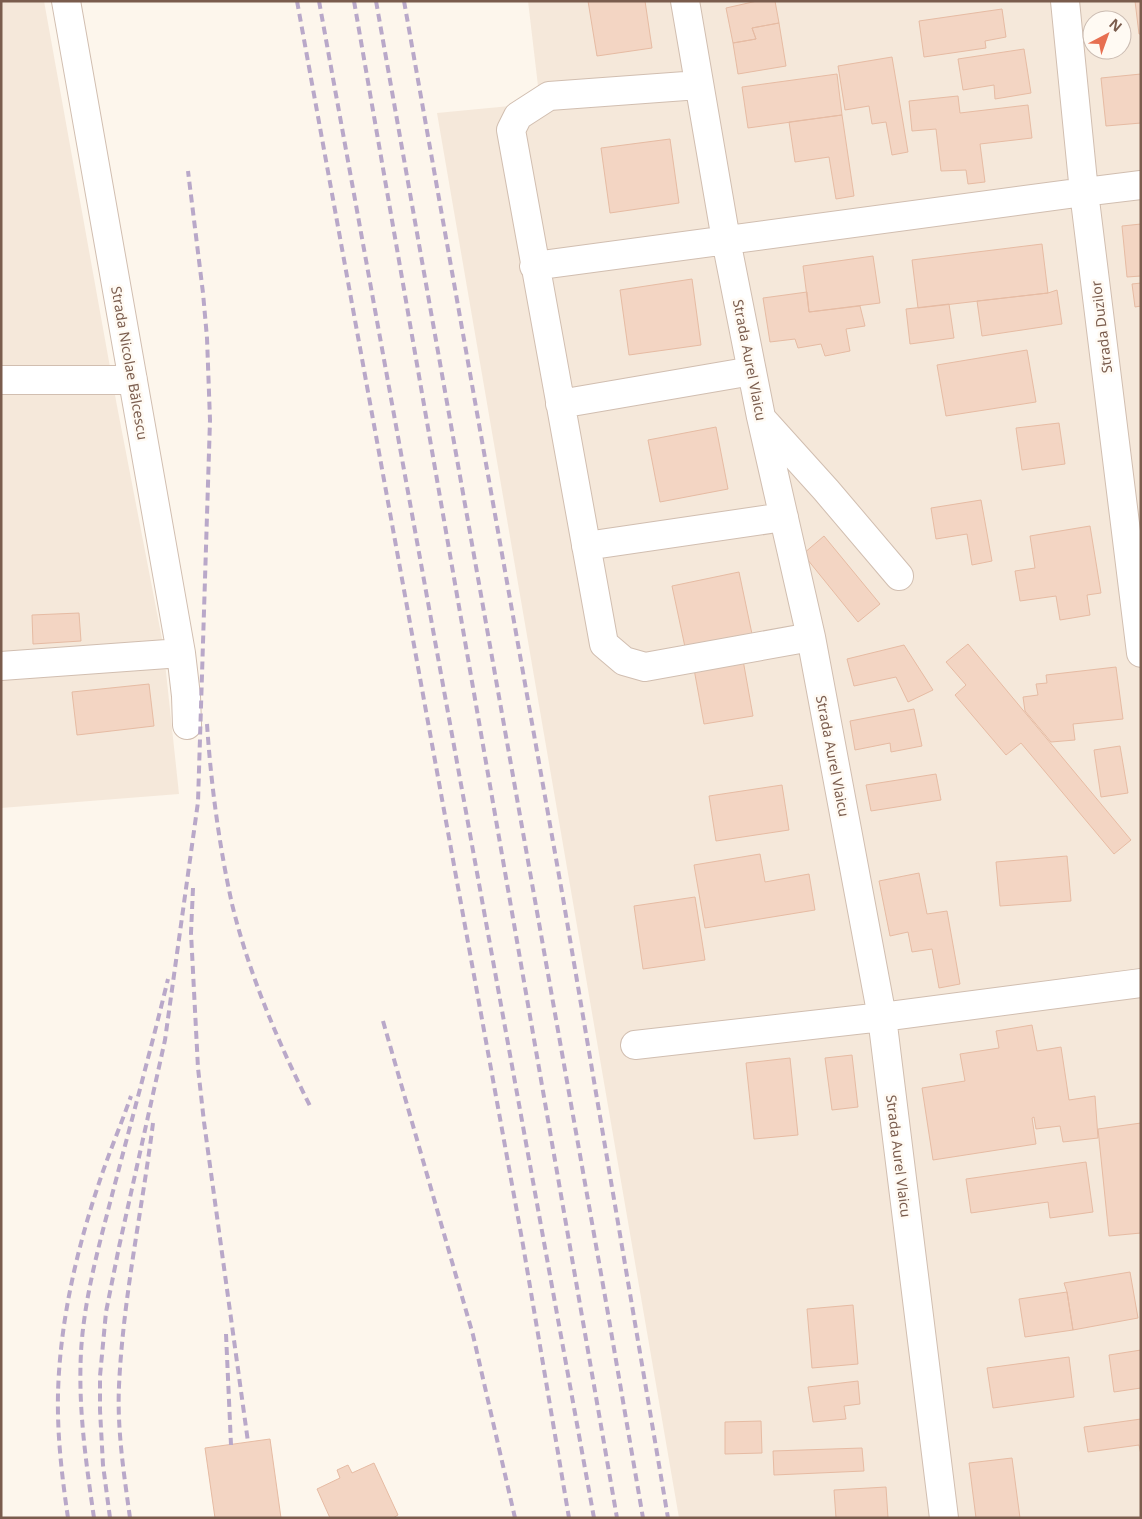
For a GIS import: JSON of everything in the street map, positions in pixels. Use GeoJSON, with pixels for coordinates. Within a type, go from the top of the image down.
{"type":"FeatureCollection","features":[{"type":"Feature","properties":{"kind":"street","name":"Strada Nicolae Bălcescu"},"geometry":{"type":"LineString","coordinates":[[66,1],[182,653],[187,725]]}},
{"type":"Feature","properties":{"kind":"street","name":"Strada Aurel Vlaicu"},"geometry":{"type":"LineString","coordinates":[[685,1],[726,240],[761,417],[811,637],[882,1017],[944,1518]]}},
{"type":"Feature","properties":{"kind":"street","name":"Strada Duzilor"},"geometry":{"type":"LineString","coordinates":[[1065,1],[1084,192],[1141,653]]}},
{"type":"Feature","properties":{"kind":"street"},"geometry":{"type":"LineString","coordinates":[[700,85],[549,96],[518,116],[511,130],[534,266],[604,644],[624,661],[645,666],[811,637]]}},
{"type":"Feature","properties":{"kind":"street"},"geometry":{"type":"LineString","coordinates":[[534,266],[1141,185]]}},
{"type":"Feature","properties":{"kind":"street"},"geometry":{"type":"LineString","coordinates":[[560,404],[752,371]]}},
{"type":"Feature","properties":{"kind":"street"},"geometry":{"type":"LineString","coordinates":[[1,380],[134,380]]}},
{"type":"Feature","properties":{"kind":"street"},"geometry":{"type":"LineString","coordinates":[[761,417],[899,576]]}},
{"type":"Feature","properties":{"kind":"street"},"geometry":{"type":"LineString","coordinates":[[586,546],[784,516]]}},
{"type":"Feature","properties":{"kind":"street"},"geometry":{"type":"LineString","coordinates":[[1,666],[182,653]]}},
{"type":"Feature","properties":{"kind":"street"},"geometry":{"type":"LineString","coordinates":[[636,1045],[882,1017],[1141,984]]}},
{"type":"Feature","properties":{"kind":"shaded area"},"geometry":{"type":"Polygon","coordinates":[[[1,1],[44,1],[117,406],[163,644],[179,794],[1,808],[1,1]]]}},
{"type":"Feature","properties":{"kind":"shaded area"},"geometry":{"type":"Polygon","coordinates":[[[528,1],[1141,1],[1141,1518],[679,1518],[437,113],[540,103],[528,1]]]}},
{"type":"Feature","properties":{"kind":"building"},"geometry":{"type":"Polygon","coordinates":[[[588,1],[645,1],[652,48],[597,56],[588,1]]]}},
{"type":"Feature","properties":{"kind":"building"},"geometry":{"type":"Polygon","coordinates":[[[757,1],[775,1],[779,23],[752,28],[756,39],[733,43],[726,8],[757,1]]]}},
{"type":"Feature","properties":{"kind":"building"},"geometry":{"type":"Polygon","coordinates":[[[1135,1],[1141,1],[1141,34],[1139,34],[1135,1]]]}},
{"type":"Feature","properties":{"kind":"building"},"geometry":{"type":"Polygon","coordinates":[[[1002,9],[1006,37],[985,41],[986,48],[924,57],[919,21],[1002,9]]]}},
{"type":"Feature","properties":{"kind":"building"},"geometry":{"type":"Polygon","coordinates":[[[779,23],[786,66],[738,74],[733,43],[756,39],[752,28],[779,23]]]}},
{"type":"Feature","properties":{"kind":"building"},"geometry":{"type":"Polygon","coordinates":[[[1024,49],[1031,93],[995,99],[994,85],[963,90],[958,59],[1024,49]]]}},
{"type":"Feature","properties":{"kind":"building"},"geometry":{"type":"Polygon","coordinates":[[[892,57],[908,152],[892,155],[886,122],[872,124],[869,106],[845,110],[838,66],[892,57]]]}},
{"type":"Feature","properties":{"kind":"building"},"geometry":{"type":"Polygon","coordinates":[[[837,74],[842,115],[748,128],[742,87],[837,74]]]}},
{"type":"Feature","properties":{"kind":"building"},"geometry":{"type":"Polygon","coordinates":[[[1141,74],[1141,123],[1106,126],[1101,78],[1141,74]]]}},
{"type":"Feature","properties":{"kind":"building"},"geometry":{"type":"Polygon","coordinates":[[[958,96],[960,113],[1028,105],[1032,138],[980,144],[985,182],[968,184],[966,170],[941,171],[936,129],[912,131],[909,101],[958,96]]]}},
{"type":"Feature","properties":{"kind":"building"},"geometry":{"type":"Polygon","coordinates":[[[842,115],[854,196],[836,199],[829,157],[795,162],[789,122],[842,115]]]}},
{"type":"Feature","properties":{"kind":"building"},"geometry":{"type":"Polygon","coordinates":[[[670,139],[679,203],[610,213],[601,148],[670,139]]]}},
{"type":"Feature","properties":{"kind":"building"},"geometry":{"type":"Polygon","coordinates":[[[1141,224],[1141,276],[1127,277],[1122,226],[1141,224]]]}},
{"type":"Feature","properties":{"kind":"building"},"geometry":{"type":"Polygon","coordinates":[[[1042,244],[1048,293],[918,308],[912,260],[1042,244]]]}},
{"type":"Feature","properties":{"kind":"building"},"geometry":{"type":"Polygon","coordinates":[[[873,256],[880,303],[809,312],[803,266],[873,256]]]}},
{"type":"Feature","properties":{"kind":"building"},"geometry":{"type":"Polygon","coordinates":[[[692,279],[701,345],[629,355],[620,290],[692,279]]]}},
{"type":"Feature","properties":{"kind":"building"},"geometry":{"type":"Polygon","coordinates":[[[1141,283],[1141,306],[1135,307],[1132,284],[1141,283]]]}},
{"type":"Feature","properties":{"kind":"building"},"geometry":{"type":"Polygon","coordinates":[[[1057,290],[1062,324],[982,336],[977,301],[1048,293],[1057,290]]]}},
{"type":"Feature","properties":{"kind":"building"},"geometry":{"type":"Polygon","coordinates":[[[807,292],[809,312],[860,306],[865,326],[846,329],[850,351],[825,356],[821,344],[798,348],[795,339],[770,342],[763,298],[807,292]]]}},
{"type":"Feature","properties":{"kind":"building"},"geometry":{"type":"Polygon","coordinates":[[[949,304],[954,338],[910,344],[906,309],[949,304]]]}},
{"type":"Feature","properties":{"kind":"building"},"geometry":{"type":"Polygon","coordinates":[[[1027,350],[1036,402],[946,416],[937,365],[1027,350]]]}},
{"type":"Feature","properties":{"kind":"building"},"geometry":{"type":"Polygon","coordinates":[[[1059,423],[1065,464],[1022,470],[1016,428],[1059,423]]]}},
{"type":"Feature","properties":{"kind":"building"},"geometry":{"type":"Polygon","coordinates":[[[716,427],[728,489],[660,502],[648,440],[716,427]]]}},
{"type":"Feature","properties":{"kind":"building"},"geometry":{"type":"Polygon","coordinates":[[[981,500],[992,561],[972,565],[967,534],[936,539],[931,508],[981,500]]]}},
{"type":"Feature","properties":{"kind":"building"},"geometry":{"type":"Polygon","coordinates":[[[1090,526],[1101,593],[1087,595],[1090,615],[1060,620],[1056,596],[1020,601],[1015,571],[1035,568],[1030,536],[1090,526]]]}},
{"type":"Feature","properties":{"kind":"building"},"geometry":{"type":"Polygon","coordinates":[[[824,536],[880,604],[858,622],[803,554],[824,536]]]}},
{"type":"Feature","properties":{"kind":"building"},"geometry":{"type":"Polygon","coordinates":[[[739,572],[752,634],[685,647],[672,586],[739,572]]]}},
{"type":"Feature","properties":{"kind":"building"},"geometry":{"type":"Polygon","coordinates":[[[79,613],[81,641],[33,644],[32,615],[79,613]]]}},
{"type":"Feature","properties":{"kind":"building"},"geometry":{"type":"Polygon","coordinates":[[[968,644],[1131,840],[1114,854],[1021,743],[1006,755],[955,695],[966,685],[946,662],[968,644]]]}},
{"type":"Feature","properties":{"kind":"building"},"geometry":{"type":"Polygon","coordinates":[[[904,645],[933,690],[908,702],[896,677],[854,686],[847,659],[904,645]]]}},
{"type":"Feature","properties":{"kind":"building"},"geometry":{"type":"Polygon","coordinates":[[[743,660],[753,716],[704,724],[694,669],[743,660]]]}},
{"type":"Feature","properties":{"kind":"building"},"geometry":{"type":"Polygon","coordinates":[[[1116,667],[1123,719],[1073,724],[1075,740],[1051,742],[1025,711],[1023,697],[1038,695],[1036,684],[1047,683],[1046,675],[1116,667]]]}},
{"type":"Feature","properties":{"kind":"building"},"geometry":{"type":"Polygon","coordinates":[[[149,684],[154,726],[77,735],[72,692],[149,684]]]}},
{"type":"Feature","properties":{"kind":"building"},"geometry":{"type":"Polygon","coordinates":[[[914,709],[922,746],[891,752],[890,743],[855,750],[850,721],[914,709]]]}},
{"type":"Feature","properties":{"kind":"building"},"geometry":{"type":"Polygon","coordinates":[[[1120,746],[1128,793],[1101,797],[1094,750],[1120,746]]]}},
{"type":"Feature","properties":{"kind":"building"},"geometry":{"type":"Polygon","coordinates":[[[936,774],[941,800],[871,811],[866,785],[936,774]]]}},
{"type":"Feature","properties":{"kind":"building"},"geometry":{"type":"Polygon","coordinates":[[[782,785],[789,830],[716,841],[709,796],[782,785]]]}},
{"type":"Feature","properties":{"kind":"building"},"geometry":{"type":"Polygon","coordinates":[[[760,854],[765,882],[809,874],[815,910],[705,928],[694,865],[760,854]]]}},
{"type":"Feature","properties":{"kind":"building"},"geometry":{"type":"Polygon","coordinates":[[[1067,856],[1071,901],[1000,906],[996,862],[1067,856]]]}},
{"type":"Feature","properties":{"kind":"building"},"geometry":{"type":"Polygon","coordinates":[[[919,873],[927,914],[947,911],[960,984],[939,988],[932,949],[912,952],[908,932],[890,936],[879,881],[919,873]]]}},
{"type":"Feature","properties":{"kind":"building"},"geometry":{"type":"Polygon","coordinates":[[[695,897],[705,960],[643,969],[634,906],[695,897]]]}},
{"type":"Feature","properties":{"kind":"building"},"geometry":{"type":"Polygon","coordinates":[[[1032,1025],[1037,1051],[1061,1047],[1069,1100],[1095,1096],[1098,1138],[1063,1142],[1060,1126],[1036,1129],[1034,1117],[1032,1118],[1036,1144],[933,1160],[922,1088],[965,1081],[960,1054],[999,1048],[996,1031],[1032,1025]]]}},
{"type":"Feature","properties":{"kind":"building"},"geometry":{"type":"Polygon","coordinates":[[[852,1055],[858,1107],[832,1110],[825,1058],[852,1055]]]}},
{"type":"Feature","properties":{"kind":"building"},"geometry":{"type":"Polygon","coordinates":[[[790,1058],[798,1135],[754,1139],[746,1063],[790,1058]]]}},
{"type":"Feature","properties":{"kind":"building"},"geometry":{"type":"Polygon","coordinates":[[[1141,1123],[1141,1233],[1109,1236],[1098,1129],[1141,1123]]]}},
{"type":"Feature","properties":{"kind":"building"},"geometry":{"type":"Polygon","coordinates":[[[1086,1162],[1093,1212],[1050,1218],[1048,1202],[971,1213],[966,1179],[1086,1162]]]}},
{"type":"Feature","properties":{"kind":"building"},"geometry":{"type":"Polygon","coordinates":[[[1130,1272],[1138,1318],[1073,1330],[1064,1283],[1130,1272]]]}},
{"type":"Feature","properties":{"kind":"building"},"geometry":{"type":"Polygon","coordinates":[[[1067,1292],[1073,1330],[1025,1337],[1019,1299],[1067,1292]]]}},
{"type":"Feature","properties":{"kind":"building"},"geometry":{"type":"Polygon","coordinates":[[[853,1305],[858,1364],[812,1368],[807,1309],[853,1305]]]}},
{"type":"Feature","properties":{"kind":"building"},"geometry":{"type":"Polygon","coordinates":[[[1141,1350],[1141,1388],[1114,1392],[1109,1355],[1141,1350]]]}},
{"type":"Feature","properties":{"kind":"building"},"geometry":{"type":"Polygon","coordinates":[[[1069,1357],[1074,1397],[993,1408],[987,1368],[1069,1357]]]}},
{"type":"Feature","properties":{"kind":"building"},"geometry":{"type":"Polygon","coordinates":[[[858,1381],[860,1404],[844,1406],[846,1419],[813,1422],[808,1387],[858,1381]]]}},
{"type":"Feature","properties":{"kind":"building"},"geometry":{"type":"Polygon","coordinates":[[[1141,1419],[1141,1455],[1139,1445],[1088,1452],[1084,1427],[1141,1419]]]}},
{"type":"Feature","properties":{"kind":"building"},"geometry":{"type":"Polygon","coordinates":[[[761,1421],[762,1453],[725,1454],[725,1422],[761,1421]]]}},
{"type":"Feature","properties":{"kind":"building"},"geometry":{"type":"Polygon","coordinates":[[[270,1439],[281,1518],[215,1518],[205,1448],[270,1439]]]}},
{"type":"Feature","properties":{"kind":"building"},"geometry":{"type":"Polygon","coordinates":[[[862,1448],[864,1471],[774,1475],[773,1451],[862,1448]]]}},
{"type":"Feature","properties":{"kind":"building"},"geometry":{"type":"Polygon","coordinates":[[[1012,1458],[1020,1518],[976,1518],[969,1463],[1012,1458]]]}},
{"type":"Feature","properties":{"kind":"building"},"geometry":{"type":"Polygon","coordinates":[[[374,1463],[398,1515],[393,1518],[330,1518],[317,1489],[340,1478],[337,1470],[348,1465],[352,1473],[374,1463]]]}},
{"type":"Feature","properties":{"kind":"building"},"geometry":{"type":"Polygon","coordinates":[[[886,1487],[888,1518],[836,1518],[834,1490],[886,1487]]]}},
{"type":"Feature","properties":{"kind":"railway"},"geometry":{"type":"LineString","coordinates":[[297,1],[523,1245],[569,1518]]}},
{"type":"Feature","properties":{"kind":"railway"},"geometry":{"type":"LineString","coordinates":[[319,1],[594,1518]]}},
{"type":"Feature","properties":{"kind":"railway"},"geometry":{"type":"LineString","coordinates":[[354,1],[617,1518]]}},
{"type":"Feature","properties":{"kind":"railway"},"geometry":{"type":"LineString","coordinates":[[376,1],[643,1518]]}},
{"type":"Feature","properties":{"kind":"railway"},"geometry":{"type":"LineString","coordinates":[[404,1],[563,898],[668,1518]]}},
{"type":"Feature","properties":{"kind":"railway"},"geometry":{"type":"LineString","coordinates":[[110,1518],[103,1465],[100,1410],[100,1376],[106,1312],[165,1040],[198,802],[210,420],[207,338],[188,171]]}},
{"type":"Feature","properties":{"kind":"railway"},"geometry":{"type":"LineString","coordinates":[[207,724],[219,837],[227,882],[239,930],[265,1007],[310,1106]]}},
{"type":"Feature","properties":{"kind":"railway"},"geometry":{"type":"LineString","coordinates":[[193,888],[191,933],[198,1068],[248,1442]]}},
{"type":"Feature","properties":{"kind":"railway"},"geometry":{"type":"LineString","coordinates":[[94,1518],[86,1456],[80,1373],[85,1313],[101,1237],[168,979]]}},
{"type":"Feature","properties":{"kind":"railway"},"geometry":{"type":"LineString","coordinates":[[383,1021],[473,1335],[515,1518]]}},
{"type":"Feature","properties":{"kind":"railway"},"geometry":{"type":"LineString","coordinates":[[68,1518],[58,1424],[59,1365],[66,1310],[93,1200],[131,1096]]}},
{"type":"Feature","properties":{"kind":"railway"},"geometry":{"type":"LineString","coordinates":[[130,1518],[120,1436],[119,1386],[124,1320],[153,1123]]}},
{"type":"Feature","properties":{"kind":"railway"},"geometry":{"type":"LineString","coordinates":[[226,1334],[231,1445]]}}]}
